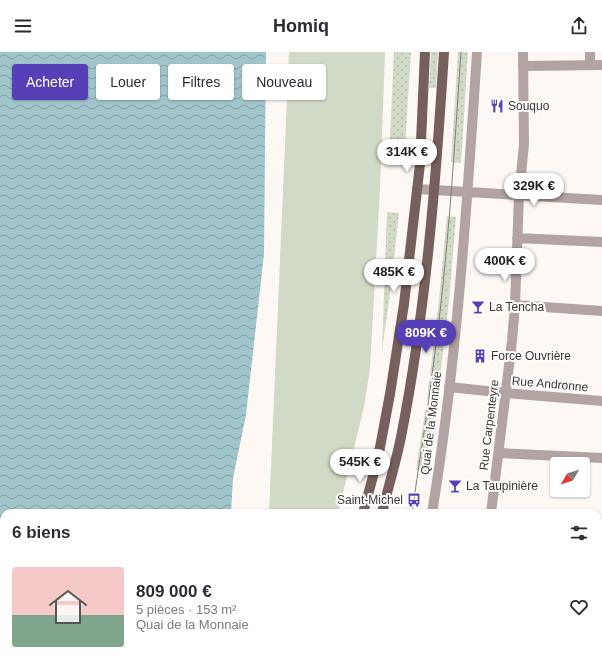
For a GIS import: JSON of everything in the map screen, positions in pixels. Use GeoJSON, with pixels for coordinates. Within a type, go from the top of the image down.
{"type":"FeatureCollection","features":[{"type":"Feature","properties":{"kind":"main road"},"geometry":{"type":"LineString","coordinates":[[364,509],[378,458],[404,304],[420,164],[425,52]]}},
{"type":"Feature","properties":{"kind":"main road","name":"Quai de la Monnaie"},"geometry":{"type":"LineString","coordinates":[[383,509],[408,401],[423,297],[434,190],[444,52]]}},
{"type":"Feature","properties":{"kind":"street","name":"Quai de la Monnaie"},"geometry":{"type":"LineString","coordinates":[[433,509],[440,464],[449,387],[468,192],[477,52]]}},
{"type":"Feature","properties":{"kind":"street","name":"Rue Carpenteyre"},"geometry":{"type":"LineString","coordinates":[[492,509],[515,304],[519,195],[524,144],[523,52]]}},
{"type":"Feature","properties":{"kind":"street"},"geometry":{"type":"LineString","coordinates":[[590,52],[590,65]]}},
{"type":"Feature","properties":{"kind":"street"},"geometry":{"type":"LineString","coordinates":[[523,66],[602,65]]}},
{"type":"Feature","properties":{"kind":"street"},"geometry":{"type":"LineString","coordinates":[[417,189],[602,200]]}},
{"type":"Feature","properties":{"kind":"street"},"geometry":{"type":"LineString","coordinates":[[517,238],[602,242]]}},
{"type":"Feature","properties":{"kind":"street"},"geometry":{"type":"LineString","coordinates":[[515,304],[602,311]]}},
{"type":"Feature","properties":{"kind":"street","name":"Rue Andronne"},"geometry":{"type":"LineString","coordinates":[[449,387],[602,401]]}},
{"type":"Feature","properties":{"kind":"street"},"geometry":{"type":"LineString","coordinates":[[499,453],[602,458]]}},
{"type":"Feature","properties":{"kind":"green space"},"geometry":{"type":"Polygon","coordinates":[[[289,52],[385,52],[380,189],[370,368],[364,407],[339,509],[269,509],[287,100],[326,100],[326,64],[288,64],[289,52]]]}},
{"type":"Feature","properties":{"kind":"green space"},"geometry":{"type":"Polygon","coordinates":[[[394,52],[411,52],[404,160],[389,159],[394,52]]]}},
{"type":"Feature","properties":{"kind":"green space"},"geometry":{"type":"Polygon","coordinates":[[[431,52],[438,52],[436,88],[429,88],[431,52]]]}},
{"type":"Feature","properties":{"kind":"green space"},"geometry":{"type":"Polygon","coordinates":[[[458,52],[468,52],[461,163],[451,162],[458,52]]]}},
{"type":"Feature","properties":{"kind":"green space"},"geometry":{"type":"Polygon","coordinates":[[[387,212],[399,213],[382,350],[387,212]]]}},
{"type":"Feature","properties":{"kind":"green space"},"geometry":{"type":"Polygon","coordinates":[[[447,216],[456,217],[449,301],[437,401],[427,399],[447,216]]]}},
{"type":"Feature","properties":{"kind":"green space"},"geometry":{"type":"Polygon","coordinates":[[[426,407],[436,408],[426,472],[416,470],[426,407]]]}},
{"type":"Feature","properties":{"kind":"water"},"geometry":{"type":"Polygon","coordinates":[[[0,52],[266,52],[266,64],[242,64],[242,100],[266,100],[264,254],[246,415],[233,478],[231,509],[0,509],[0,52]]]}},
{"type":"Feature","properties":{"kind":"tram line"},"geometry":{"type":"LineString","coordinates":[[413,509],[439,322],[450,206],[461,52]]}},
{"type":"Feature","properties":{"kind":"place","name":"Souquo"},"geometry":{"type":"Point","coordinates":[497,106]}},
{"type":"Feature","properties":{"kind":"place","name":"La Tencha"},"geometry":{"type":"Point","coordinates":[478,307]}},
{"type":"Feature","properties":{"kind":"place","name":"Force Ouvrière"},"geometry":{"type":"Point","coordinates":[480,356]}},
{"type":"Feature","properties":{"kind":"place","name":"La Taupinière"},"geometry":{"type":"Point","coordinates":[455,486]}},
{"type":"Feature","properties":{"kind":"place","name":"Saint-Michel"},"geometry":{"type":"Point","coordinates":[414,500]}}]}
